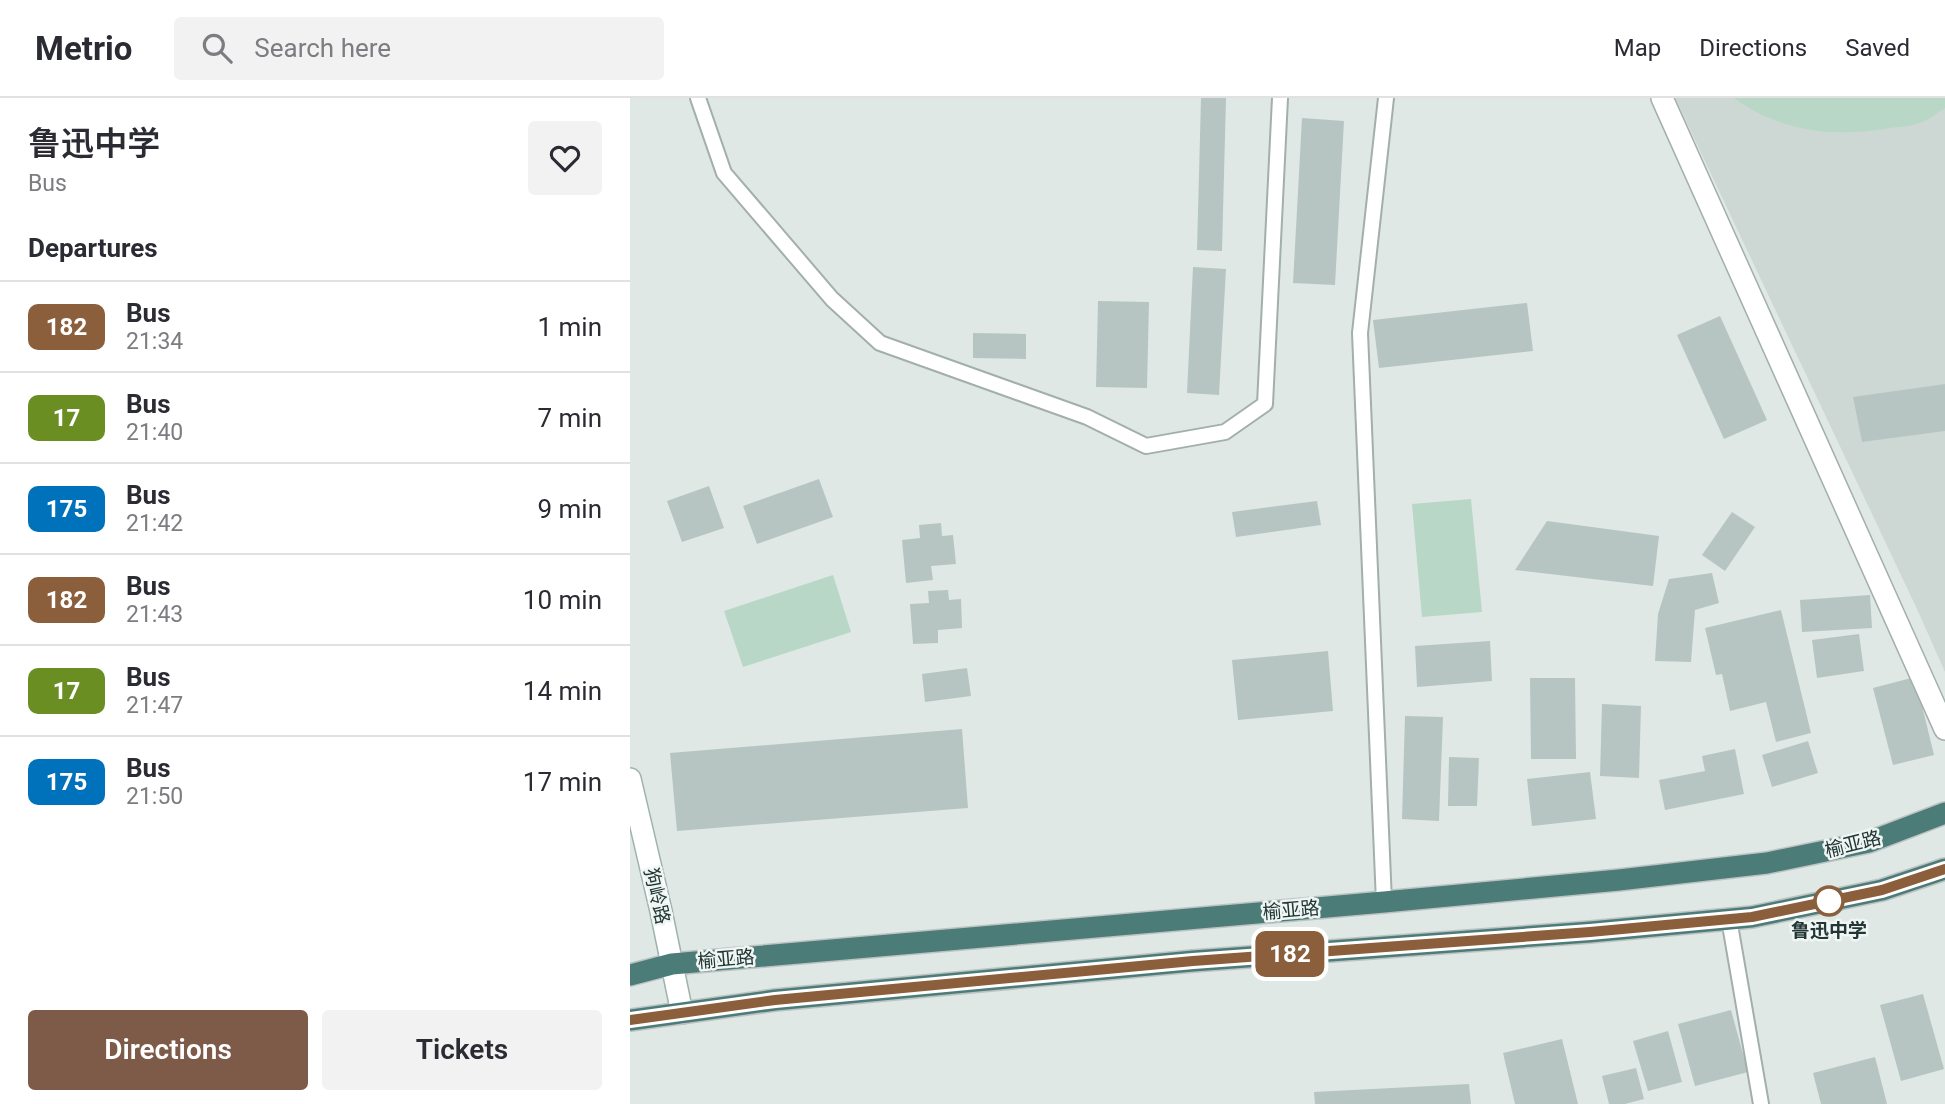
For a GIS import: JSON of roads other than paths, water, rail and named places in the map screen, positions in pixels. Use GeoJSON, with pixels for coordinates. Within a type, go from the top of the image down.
{"type":"FeatureCollection","features":[{"type":"Feature","properties":{"kind":"highway","name":"榆亚路"},"geometry":{"type":"LineString","coordinates":[[630,975],[672,964],[1384,902],[1767,863],[1868,842],[1945,813]]}},
{"type":"Feature","properties":{"kind":"highway"},"geometry":{"type":"LineString","coordinates":[[633,1016],[682,1013],[788,998],[1193,961],[1752,917],[1882,890],[1945,869]]}},
{"type":"Feature","properties":{"kind":"street"},"geometry":{"type":"LineString","coordinates":[[1662,98],[1945,729]]}},
{"type":"Feature","properties":{"kind":"street","name":"狗岭路"},"geometry":{"type":"LineString","coordinates":[[630,779],[682,1013]]}},
{"type":"Feature","properties":{"kind":"lane"},"geometry":{"type":"LineString","coordinates":[[698,98],[724,173],[832,299],[880,343],[1087,417],[1146,446],[1225,432],[1265,404],[1280,98]]}},
{"type":"Feature","properties":{"kind":"lane"},"geometry":{"type":"LineString","coordinates":[[1384,902],[1360,333],[1387,98]]}},
{"type":"Feature","properties":{"kind":"lane"},"geometry":{"type":"LineString","coordinates":[[1729,919],[1761,1104]]}},
{"type":"Feature","properties":{"kind":"place","name":"鲁迅中学"},"geometry":{"type":"Point","coordinates":[1829,901]}}]}
